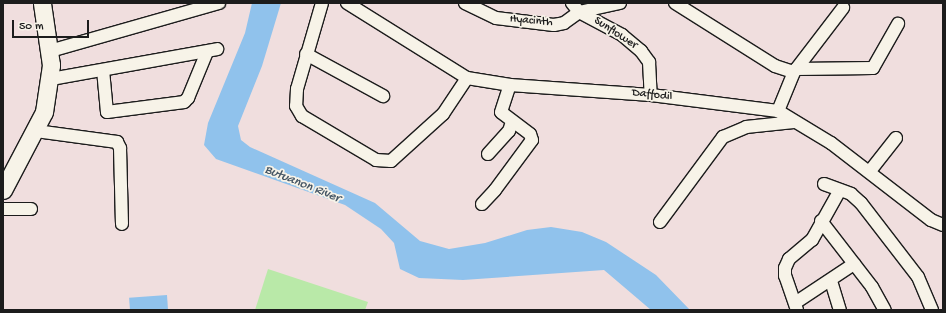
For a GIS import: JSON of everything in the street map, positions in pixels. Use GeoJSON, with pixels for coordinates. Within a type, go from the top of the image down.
{"type":"FeatureCollection","features":[{"type":"Feature","properties":{"kind":"main road"},"geometry":{"type":"LineString","coordinates":[[3,190],[36,131],[44,112],[51,79],[50,51],[42,3]]}},
{"type":"Feature","properties":{"kind":"street"},"geometry":{"type":"LineString","coordinates":[[50,51],[219,3]]}},
{"type":"Feature","properties":{"kind":"street"},"geometry":{"type":"LineString","coordinates":[[322,3],[296,89],[296,106],[302,116],[384,162],[391,161],[443,114],[467,78]]}},
{"type":"Feature","properties":{"kind":"street","name":"Daffodil"},"geometry":{"type":"LineString","coordinates":[[347,3],[467,78],[510,85],[651,94],[778,111],[831,143],[870,171],[931,220],[943,225]]}},
{"type":"Feature","properties":{"kind":"street","name":"Hyacinth"},"geometry":{"type":"LineString","coordinates":[[465,3],[496,18],[533,24],[554,25],[564,23],[575,7],[617,3]]}},
{"type":"Feature","properties":{"kind":"street"},"geometry":{"type":"LineString","coordinates":[[675,3],[775,66],[795,70],[872,68],[898,24]]}},
{"type":"Feature","properties":{"kind":"street","name":"Sunflower"},"geometry":{"type":"LineString","coordinates":[[575,7],[622,35],[641,51],[649,62],[651,94]]}},
{"type":"Feature","properties":{"kind":"street"},"geometry":{"type":"LineString","coordinates":[[778,111],[795,70],[842,8]]}},
{"type":"Feature","properties":{"kind":"street"},"geometry":{"type":"LineString","coordinates":[[51,79],[212,50],[188,98],[184,102],[107,112],[103,70]]}},
{"type":"Feature","properties":{"kind":"street"},"geometry":{"type":"LineString","coordinates":[[306,54],[383,96]]}},
{"type":"Feature","properties":{"kind":"street"},"geometry":{"type":"LineString","coordinates":[[482,204],[495,190],[532,140],[530,134],[512,122],[501,112],[510,85]]}},
{"type":"Feature","properties":{"kind":"street"},"geometry":{"type":"LineString","coordinates":[[488,154],[509,131],[512,122]]}},
{"type":"Feature","properties":{"kind":"street"},"geometry":{"type":"LineString","coordinates":[[660,222],[723,137],[746,127],[794,122]]}},
{"type":"Feature","properties":{"kind":"street"},"geometry":{"type":"LineString","coordinates":[[36,131],[117,142],[120,148],[122,224]]}},
{"type":"Feature","properties":{"kind":"street"},"geometry":{"type":"LineString","coordinates":[[870,171],[896,138]]}},
{"type":"Feature","properties":{"kind":"street"},"geometry":{"type":"LineString","coordinates":[[824,184],[840,190],[861,203],[904,256],[918,277],[932,310]]}},
{"type":"Feature","properties":{"kind":"street"},"geometry":{"type":"LineString","coordinates":[[840,190],[821,221],[812,240],[789,259],[785,268],[785,276],[796,307],[854,264]]}},
{"type":"Feature","properties":{"kind":"street"},"geometry":{"type":"LineString","coordinates":[[3,209],[31,209]]}},
{"type":"Feature","properties":{"kind":"street"},"geometry":{"type":"LineString","coordinates":[[821,221],[872,287],[885,310]]}},
{"type":"Feature","properties":{"kind":"street"},"geometry":{"type":"LineString","coordinates":[[831,281],[840,310]]}},
{"type":"Feature","properties":{"kind":"green space"},"geometry":{"type":"Polygon","coordinates":[[[268,269],[368,302],[365,310],[255,310],[268,269]]]}},
{"type":"Feature","properties":{"kind":"water","name":"Butuanon River"},"geometry":{"type":"Polygon","coordinates":[[[252,3],[281,3],[262,66],[238,126],[241,140],[250,147],[375,203],[420,241],[449,249],[485,243],[527,230],[551,227],[582,232],[606,242],[656,275],[690,310],[651,310],[604,270],[463,280],[419,278],[400,269],[394,243],[381,229],[345,205],[216,159],[204,145],[208,123],[245,33],[252,3]]]}},
{"type":"Feature","properties":{"kind":"water"},"geometry":{"type":"Polygon","coordinates":[[[167,295],[168,310],[130,310],[129,298],[167,295]]]}}]}
